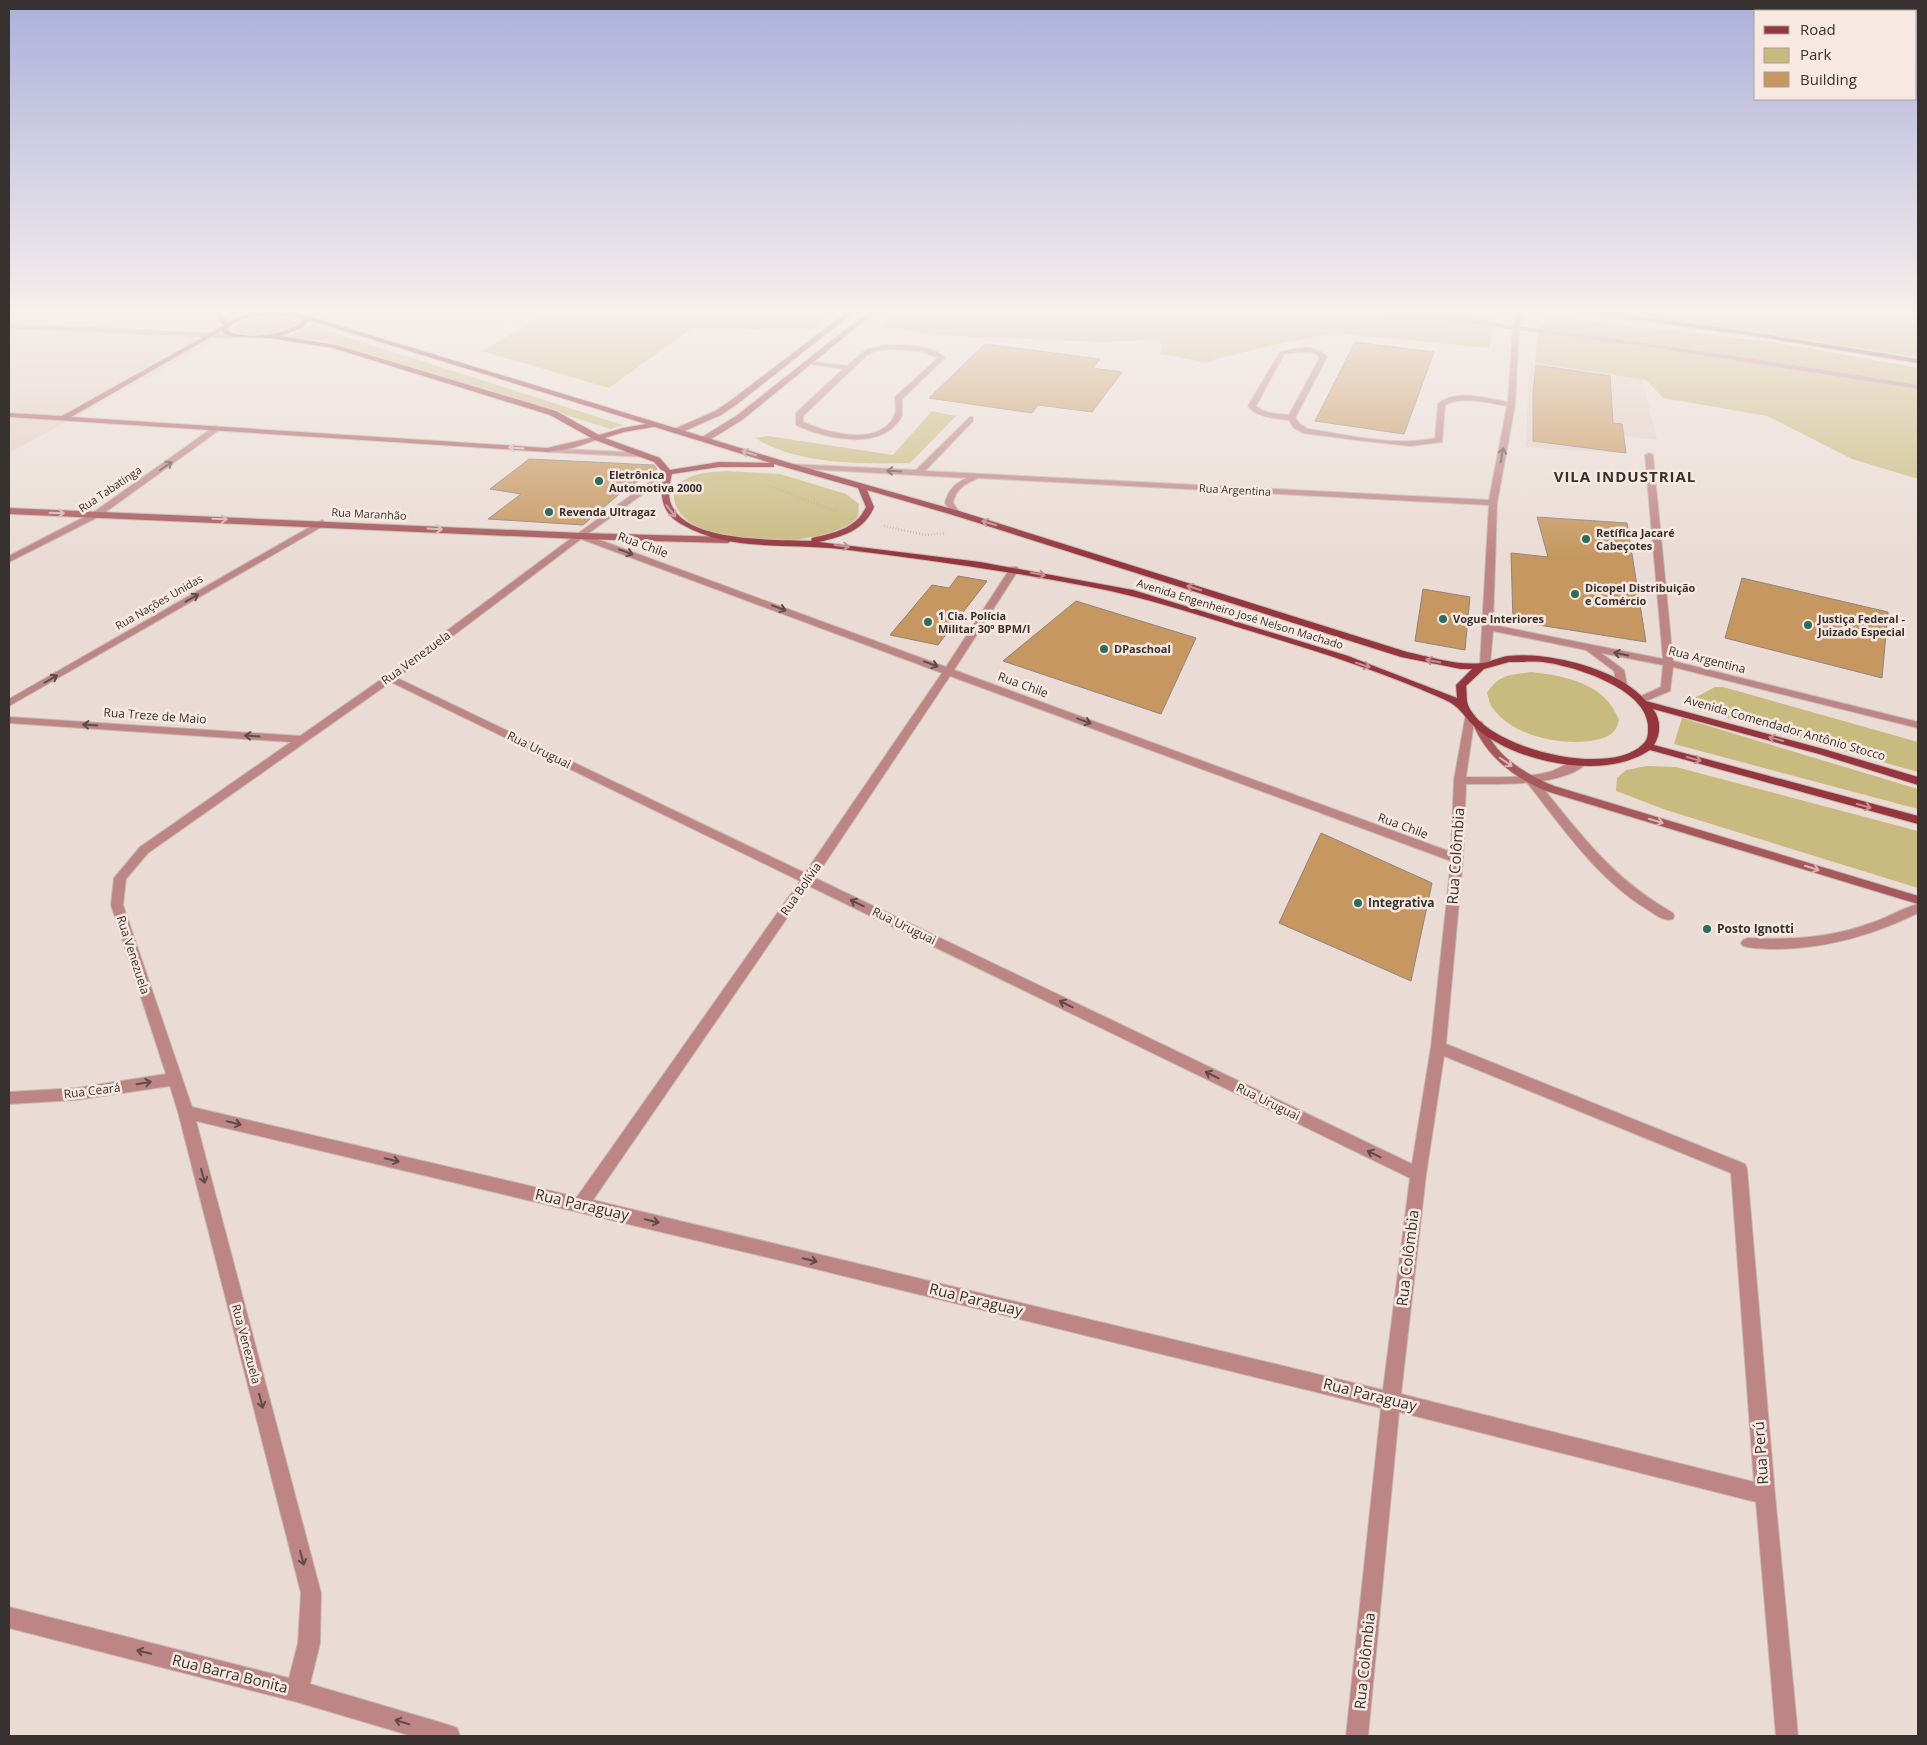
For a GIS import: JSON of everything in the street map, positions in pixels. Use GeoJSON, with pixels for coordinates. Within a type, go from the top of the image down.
{"type":"FeatureCollection","features":[{"type":"Feature","properties":{"kind":"main road"},"geometry":{"type":"LineString","coordinates":[[490,393],[553,413],[598,438],[657,460],[668,473],[681,469],[713,465],[754,464],[790,466]]}},
{"type":"Feature","properties":{"kind":"main road","name":"Avenida Engenheiro José Nelson Machado"},"geometry":{"type":"LineString","coordinates":[[554,393],[790,466],[956,513],[1405,655],[1461,666],[1483,665],[1520,658],[1562,662],[1591,670],[1622,685],[1642,702]]}},
{"type":"Feature","properties":{"kind":"main road"},"geometry":{"type":"LineString","coordinates":[[598,438],[624,430],[658,425]]}},
{"type":"Feature","properties":{"kind":"main road","name":"Avenida Engenheiro José Nelson Machado"},"geometry":{"type":"LineString","coordinates":[[668,473],[664,501],[668,510],[686,524],[728,540],[775,543],[806,542],[924,556],[1014,569],[1140,594],[1382,671],[1442,694],[1495,736],[1516,747],[1539,755],[1582,762],[1615,761],[1634,755],[1648,746]]}},
{"type":"Feature","properties":{"kind":"main road"},"geometry":{"type":"LineString","coordinates":[[806,542],[845,531],[863,521],[870,507],[861,486]]}},
{"type":"Feature","properties":{"kind":"main road"},"geometry":{"type":"LineString","coordinates":[[1470,715],[1461,684],[1470,673],[1483,665]]}},
{"type":"Feature","properties":{"kind":"main road"},"geometry":{"type":"LineString","coordinates":[[1642,702],[1654,721],[1654,734],[1648,746],[1918,820]]}},
{"type":"Feature","properties":{"kind":"main road","name":"Avenida Comendador Antônio Stocco"},"geometry":{"type":"LineString","coordinates":[[1642,702],[1823,752],[1918,781]]}},
{"type":"Feature","properties":{"kind":"street"},"geometry":{"type":"LineString","coordinates":[[63,418],[106,393]]}},
{"type":"Feature","properties":{"kind":"street"},"geometry":{"type":"LineString","coordinates":[[678,431],[718,413],[746,393]]}},
{"type":"Feature","properties":{"kind":"street"},"geometry":{"type":"LineString","coordinates":[[705,439],[739,418],[770,393]]}},
{"type":"Feature","properties":{"kind":"street"},"geometry":{"type":"LineString","coordinates":[[822,393],[799,415],[799,423],[808,428],[860,437],[881,434],[897,419],[901,410],[898,400],[905,393]]}},
{"type":"Feature","properties":{"kind":"street"},"geometry":{"type":"LineString","coordinates":[[1259,393],[1252,406],[1255,410],[1291,418],[1297,426],[1306,431],[1411,444],[1428,444],[1439,440],[1442,404],[1448,399],[1460,398],[1510,405]]}},
{"type":"Feature","properties":{"kind":"street"},"geometry":{"type":"LineString","coordinates":[[1291,418],[1304,393]]}},
{"type":"Feature","properties":{"kind":"street"},"geometry":{"type":"LineString","coordinates":[[1483,665],[1488,627],[1494,503],[1511,393]]}},
{"type":"Feature","properties":{"kind":"street"},"geometry":{"type":"LineString","coordinates":[[9,415],[645,455]]}},
{"type":"Feature","properties":{"kind":"street"},"geometry":{"type":"LineString","coordinates":[[918,473],[970,419]]}},
{"type":"Feature","properties":{"kind":"street","name":"Rua Tabatinga"},"geometry":{"type":"LineString","coordinates":[[9,559],[97,514],[218,428]]}},
{"type":"Feature","properties":{"kind":"street"},"geometry":{"type":"LineString","coordinates":[[547,450],[598,438]]}},
{"type":"Feature","properties":{"kind":"street"},"geometry":{"type":"LineString","coordinates":[[1642,702],[1666,689],[1668,663],[1649,455]]}},
{"type":"Feature","properties":{"kind":"street","name":"Rua Argentina"},"geometry":{"type":"LineString","coordinates":[[790,466],[1494,503]]}},
{"type":"Feature","properties":{"kind":"street","name":"Rua Venezuela"},"geometry":{"type":"LineString","coordinates":[[297,1691],[309,1643],[311,1593],[186,1112],[117,905],[120,878],[144,850],[300,739],[390,678],[580,536],[668,473]]}},
{"type":"Feature","properties":{"kind":"street"},"geometry":{"type":"LineString","coordinates":[[956,513],[949,503],[950,492],[961,483],[977,476]]}},
{"type":"Feature","properties":{"kind":"street","name":"Rua Maranhão"},"geometry":{"type":"LineString","coordinates":[[9,511],[580,536],[728,540]]}},
{"type":"Feature","properties":{"kind":"street","name":"Rua Nações Unidas"},"geometry":{"type":"LineString","coordinates":[[9,703],[322,524]]}},
{"type":"Feature","properties":{"kind":"street","name":"Rua Chile"},"geometry":{"type":"LineString","coordinates":[[580,536],[1457,859]]}},
{"type":"Feature","properties":{"kind":"street","name":"Rua Bolívia"},"geometry":{"type":"LineString","coordinates":[[581,1204],[808,879],[949,671],[1014,569]]}},
{"type":"Feature","properties":{"kind":"street","name":"Rua Argentina"},"geometry":{"type":"LineString","coordinates":[[1488,627],[1668,663],[1918,725]]}},
{"type":"Feature","properties":{"kind":"street"},"geometry":{"type":"LineString","coordinates":[[1585,646],[1619,670],[1622,685]]}},
{"type":"Feature","properties":{"kind":"street","name":"Rua Uruguai"},"geometry":{"type":"LineString","coordinates":[[390,678],[1418,1175]]}},
{"type":"Feature","properties":{"kind":"street"},"geometry":{"type":"LineString","coordinates":[[1470,715],[1489,747],[1499,758],[1529,778],[1547,786],[1642,817],[1918,900]]}},
{"type":"Feature","properties":{"kind":"street","name":"Rua Colômbia"},"geometry":{"type":"LineString","coordinates":[[1357,1736],[1391,1400],[1418,1175],[1438,1047],[1457,859],[1460,780],[1470,715]]}},
{"type":"Feature","properties":{"kind":"street","name":"Rua Treze de Maio"},"geometry":{"type":"LineString","coordinates":[[9,720],[300,739]]}},
{"type":"Feature","properties":{"kind":"street"},"geometry":{"type":"LineString","coordinates":[[1460,780],[1529,778],[1570,770],[1582,762]]}},
{"type":"Feature","properties":{"kind":"street"},"geometry":{"type":"LineString","coordinates":[[1529,778],[1578,841],[1616,880],[1639,899],[1668,916]]}},
{"type":"Feature","properties":{"kind":"street"},"geometry":{"type":"LineString","coordinates":[[1748,943],[1781,946],[1811,944],[1854,934],[1894,920],[1918,908]]}},
{"type":"Feature","properties":{"kind":"street","name":"Rua Perú"},"geometry":{"type":"LineString","coordinates":[[1438,1047],[1739,1169],[1764,1495],[1787,1736]]}},
{"type":"Feature","properties":{"kind":"street","name":"Rua Ceará"},"geometry":{"type":"LineString","coordinates":[[9,1098],[76,1094],[174,1079]]}},
{"type":"Feature","properties":{"kind":"street","name":"Rua Paraguay"},"geometry":{"type":"LineString","coordinates":[[186,1112],[581,1204],[1391,1400],[1764,1495]]}},
{"type":"Feature","properties":{"kind":"street","name":"Rua Barra Bonita"},"geometry":{"type":"LineString","coordinates":[[9,1618],[297,1691],[449,1736]]}},
{"type":"Feature","properties":{"kind":"shaded area"},"geometry":{"type":"Polygon","coordinates":[[[9,393],[118,393],[9,453],[9,393]]]}},
{"type":"Feature","properties":{"kind":"shaded area"},"geometry":{"type":"Polygon","coordinates":[[[1528,393],[1646,393],[1657,440],[1624,436],[1626,453],[1526,447],[1528,393]]]}},
{"type":"Feature","properties":{"kind":"green space"},"geometry":{"type":"Polygon","coordinates":[[[496,393],[524,393],[623,425],[611,429],[496,393]]]}},
{"type":"Feature","properties":{"kind":"green space"},"geometry":{"type":"Polygon","coordinates":[[[1659,393],[1918,393],[1918,479],[1852,459],[1767,416],[1663,398],[1659,393]]]}},
{"type":"Feature","properties":{"kind":"green space"},"geometry":{"type":"Polygon","coordinates":[[[932,411],[956,416],[910,463],[850,463],[810,458],[772,447],[755,438],[768,436],[893,455],[932,411]]]}},
{"type":"Feature","properties":{"kind":"green space"},"geometry":{"type":"Polygon","coordinates":[[[726,471],[780,474],[846,494],[859,504],[858,516],[847,525],[823,535],[784,540],[740,539],[702,529],[687,520],[678,510],[674,498],[675,490],[685,479],[693,476],[726,471]]]}},
{"type":"Feature","properties":{"kind":"green space"},"geometry":{"type":"Polygon","coordinates":[[[1531,672],[1571,679],[1594,690],[1613,707],[1619,720],[1615,730],[1604,738],[1577,742],[1550,740],[1523,732],[1511,725],[1491,706],[1487,693],[1496,682],[1506,676],[1531,672]]]}},
{"type":"Feature","properties":{"kind":"green space"},"geometry":{"type":"Polygon","coordinates":[[[1715,687],[1723,687],[1918,742],[1918,772],[1710,713],[1693,707],[1687,702],[1715,687]]]}},
{"type":"Feature","properties":{"kind":"green space"},"geometry":{"type":"Polygon","coordinates":[[[1682,718],[1918,789],[1918,809],[1674,744],[1682,718]]]}},
{"type":"Feature","properties":{"kind":"green space"},"geometry":{"type":"Polygon","coordinates":[[[1647,766],[1676,767],[1918,831],[1918,888],[1666,810],[1616,791],[1617,778],[1626,770],[1647,766]]]}},
{"type":"Feature","properties":{"kind":"building"},"geometry":{"type":"Polygon","coordinates":[[[934,393],[1106,393],[1092,412],[1038,405],[1032,413],[929,398],[934,393]]]}},
{"type":"Feature","properties":{"kind":"building"},"geometry":{"type":"Polygon","coordinates":[[[1329,393],[1419,393],[1404,434],[1315,421],[1329,393]]]}},
{"type":"Feature","properties":{"kind":"building"},"geometry":{"type":"Polygon","coordinates":[[[1533,393],[1611,393],[1613,423],[1622,424],[1626,453],[1533,441],[1533,393]]]}},
{"type":"Feature","properties":{"kind":"building"},"geometry":{"type":"Polygon","coordinates":[[[529,459],[654,465],[657,469],[624,490],[583,525],[488,519],[521,494],[490,489],[529,459]]]}},
{"type":"Feature","properties":{"kind":"building","name":"Dicopel Distribuição e Comércio"},"geometry":{"type":"Polygon","coordinates":[[[1537,517],[1627,523],[1646,642],[1513,621],[1511,553],[1548,557],[1537,517]]]}},
{"type":"Feature","properties":{"kind":"building","name":"1 Cia. Polícia Militar 30º BPM/I"},"geometry":{"type":"Polygon","coordinates":[[[958,576],[987,581],[938,645],[890,635],[932,585],[949,588],[958,576]]]}},
{"type":"Feature","properties":{"kind":"building","name":"Justiça Federal - Juizado Especial"},"geometry":{"type":"Polygon","coordinates":[[[1742,578],[1888,612],[1882,678],[1725,638],[1742,578]]]}},
{"type":"Feature","properties":{"kind":"building","name":"Vogue Interiores"},"geometry":{"type":"Polygon","coordinates":[[[1423,589],[1470,597],[1465,650],[1415,641],[1423,589]]]}},
{"type":"Feature","properties":{"kind":"building","name":"DPaschoal"},"geometry":{"type":"Polygon","coordinates":[[[1076,601],[1196,638],[1161,714],[1003,661],[1076,601]]]}},
{"type":"Feature","properties":{"kind":"building","name":"Integrativa"},"geometry":{"type":"Polygon","coordinates":[[[1321,833],[1432,883],[1411,981],[1279,923],[1321,833]]]}},
{"type":"Feature","properties":{"kind":"place","name":"Eletrônica Automotiva 2000"},"geometry":{"type":"Point","coordinates":[599,481]}},
{"type":"Feature","properties":{"kind":"place","name":"Revenda Ultragaz"},"geometry":{"type":"Point","coordinates":[549,512]}},
{"type":"Feature","properties":{"kind":"place","name":"Retífica Jacaré Cabeçotes"},"geometry":{"type":"Point","coordinates":[1586,539]}},
{"type":"Feature","properties":{"kind":"place","name":"Dicopel Distribuição e Comércio"},"geometry":{"type":"Point","coordinates":[1575,594]}},
{"type":"Feature","properties":{"kind":"place","name":"Vogue Interiores"},"geometry":{"type":"Point","coordinates":[1443,619]}},
{"type":"Feature","properties":{"kind":"place","name":"1 Cia. Polícia Militar 30º BPM/I"},"geometry":{"type":"Point","coordinates":[928,622]}},
{"type":"Feature","properties":{"kind":"place","name":"Justiça Federal - Juizado Especial"},"geometry":{"type":"Point","coordinates":[1808,625]}},
{"type":"Feature","properties":{"kind":"place","name":"DPaschoal"},"geometry":{"type":"Point","coordinates":[1104,649]}},
{"type":"Feature","properties":{"kind":"place","name":"Integrativa"},"geometry":{"type":"Point","coordinates":[1358,903]}},
{"type":"Feature","properties":{"kind":"place","name":"Posto Ignotti"},"geometry":{"type":"Point","coordinates":[1707,929]}},
{"type":"Feature","properties":{"kind":"district","name":"VILA INDUSTRIAL"},"geometry":{"type":"Point","coordinates":[1625,477]}}]}
